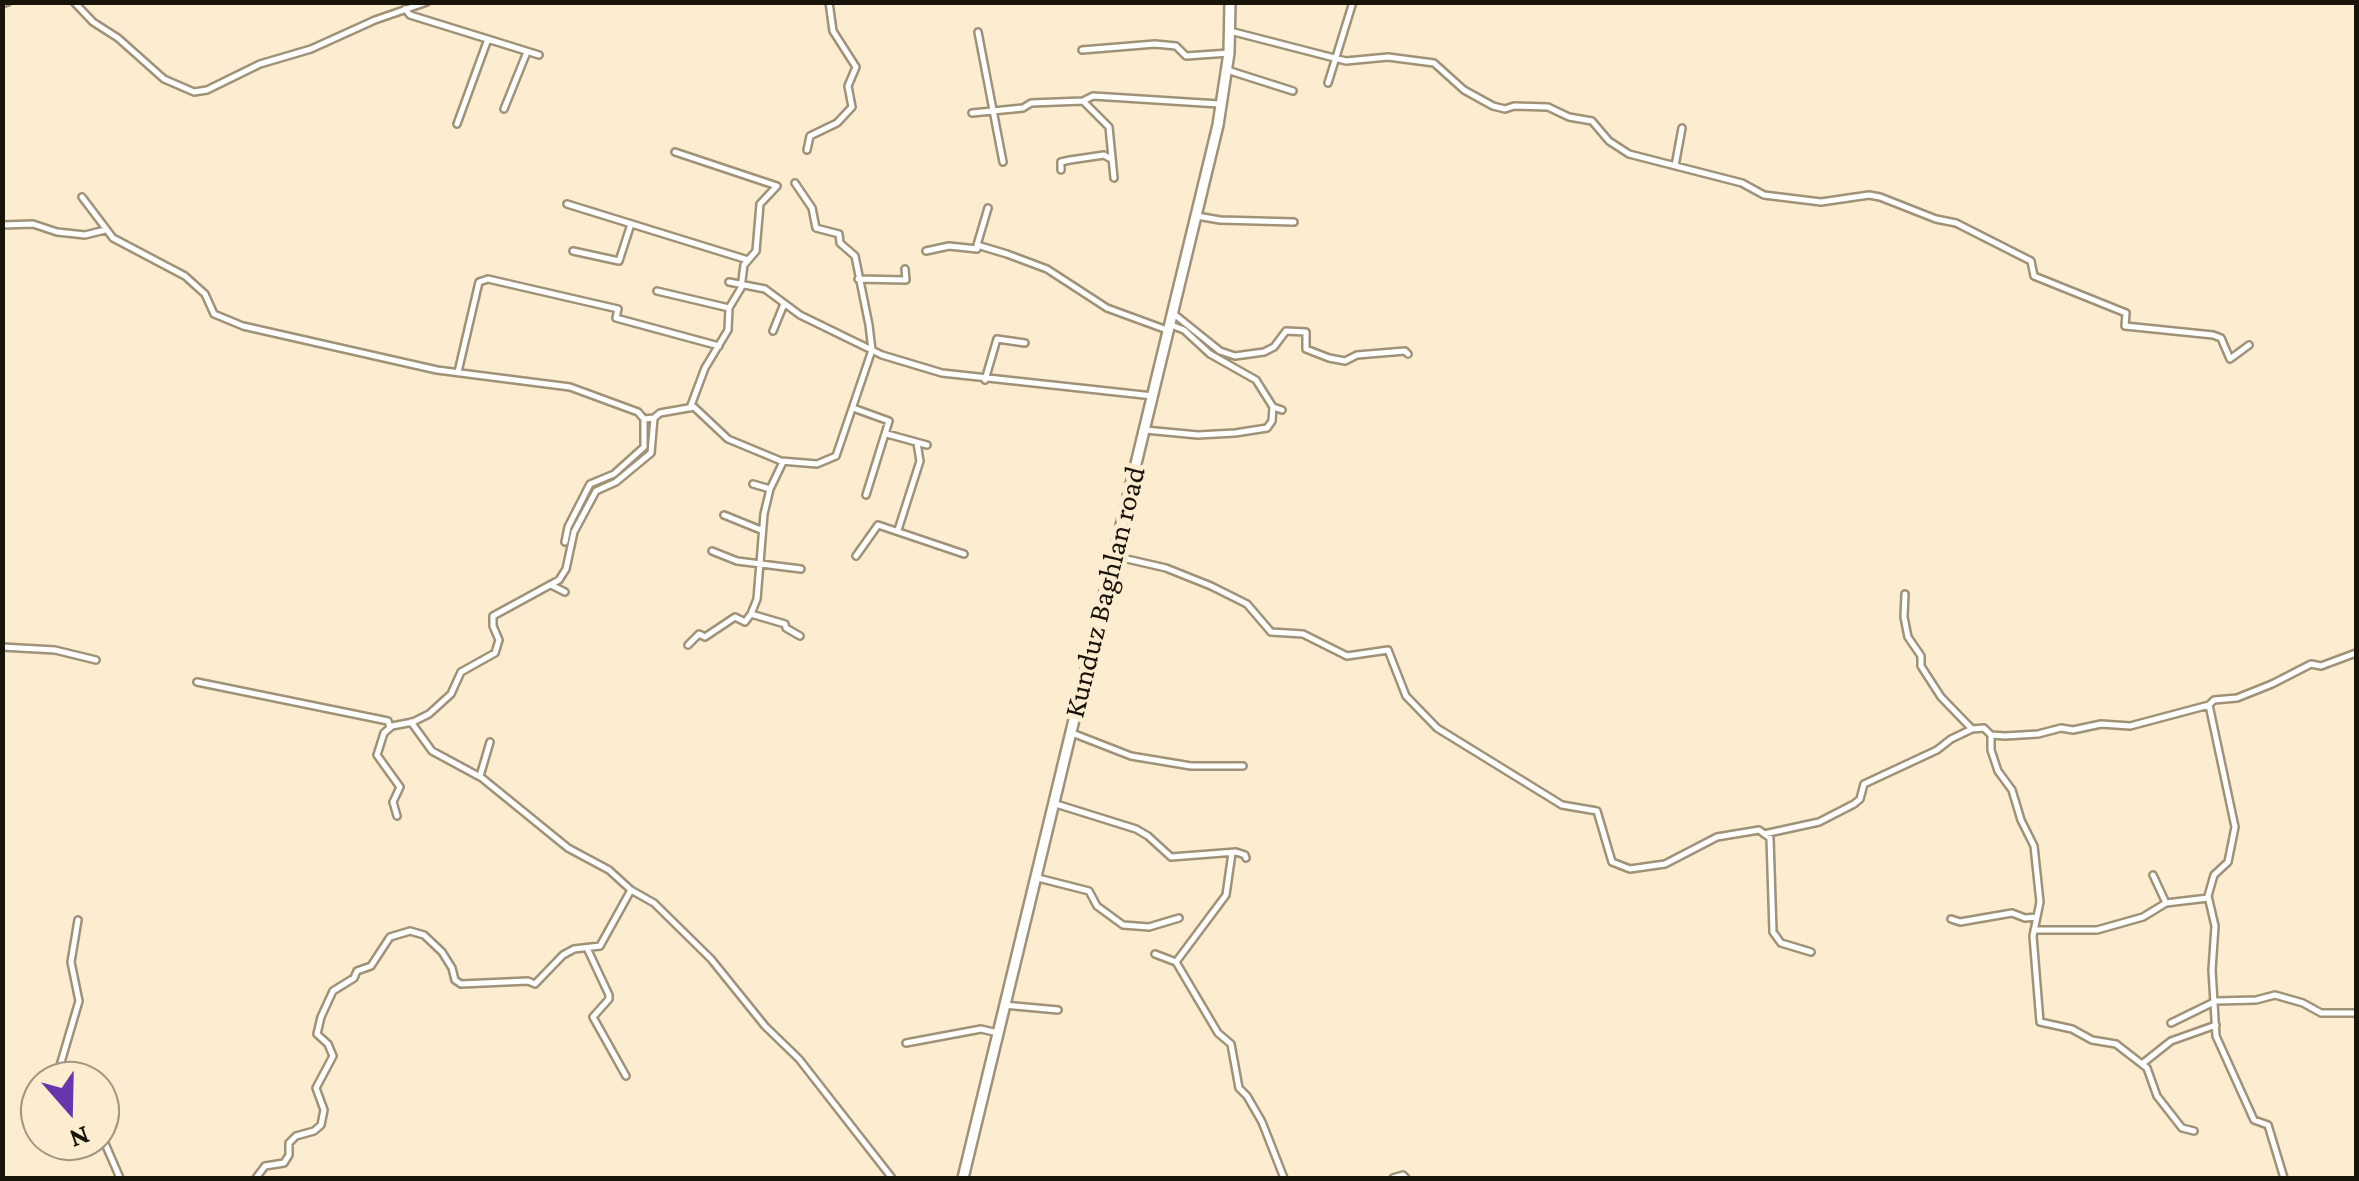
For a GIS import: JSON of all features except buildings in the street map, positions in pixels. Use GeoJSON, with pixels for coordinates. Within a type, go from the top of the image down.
{"type":"FeatureCollection","features":[{"type":"Feature","properties":{"kind":"highway","name":"Kunduz Baghlan road"},"geometry":{"type":"LineString","coordinates":[[963,1178],[1197,216],[1222,104],[1230,2]]}},
{"type":"Feature","properties":{"kind":"street"},"geometry":{"type":"LineString","coordinates":[[74,2],[92,22],[118,38],[164,79],[194,92],[427,2]]}},
{"type":"Feature","properties":{"kind":"street"},"geometry":{"type":"LineString","coordinates":[[807,150],[810,136],[837,123],[852,107],[848,86],[856,67],[833,31],[829,2]]}},
{"type":"Feature","properties":{"kind":"street"},"geometry":{"type":"LineString","coordinates":[[1328,83],[1353,2]]}},
{"type":"Feature","properties":{"kind":"street"},"geometry":{"type":"LineString","coordinates":[[405,10],[410,15],[539,55]]}},
{"type":"Feature","properties":{"kind":"street"},"geometry":{"type":"LineString","coordinates":[[1230,30],[1334,59],[1369,61],[1388,57],[1434,63],[1464,90],[1493,106],[1548,107],[1592,122],[1620,150],[1742,183],[1764,195],[1821,202],[1880,197],[1936,219],[1956,222],[2031,261],[2034,276],[2126,314],[2125,326],[2213,335],[2221,338],[2230,358],[2249,345]]}},
{"type":"Feature","properties":{"kind":"street"},"geometry":{"type":"LineString","coordinates":[[978,32],[1003,162]]}},
{"type":"Feature","properties":{"kind":"street"},"geometry":{"type":"LineString","coordinates":[[456,124],[488,39]]}},
{"type":"Feature","properties":{"kind":"street"},"geometry":{"type":"LineString","coordinates":[[1082,50],[1155,44],[1176,46],[1186,56],[1229,52]]}},
{"type":"Feature","properties":{"kind":"street"},"geometry":{"type":"LineString","coordinates":[[504,109],[528,52]]}},
{"type":"Feature","properties":{"kind":"street"},"geometry":{"type":"LineString","coordinates":[[1227,70],[1293,91]]}},
{"type":"Feature","properties":{"kind":"street"},"geometry":{"type":"LineString","coordinates":[[972,114],[994,108],[1083,101],[1093,96],[1222,104]]}},
{"type":"Feature","properties":{"kind":"street"},"geometry":{"type":"LineString","coordinates":[[1083,101],[1109,127],[1114,178]]}},
{"type":"Feature","properties":{"kind":"street"},"geometry":{"type":"LineString","coordinates":[[1674,166],[1682,128]]}},
{"type":"Feature","properties":{"kind":"street"},"geometry":{"type":"LineString","coordinates":[[675,152],[777,186],[760,204],[756,252],[748,260],[729,308],[731,321],[705,368],[690,408]]}},
{"type":"Feature","properties":{"kind":"street"},"geometry":{"type":"LineString","coordinates":[[1061,170],[1061,162],[1070,160],[1104,156],[1111,159]]}},
{"type":"Feature","properties":{"kind":"street"},"geometry":{"type":"LineString","coordinates":[[644,420],[690,408],[700,411],[728,438],[783,462],[817,464],[834,459],[872,350],[867,311],[855,256],[840,244],[839,234],[816,228],[812,208],[795,183]]}},
{"type":"Feature","properties":{"kind":"street"},"geometry":{"type":"LineString","coordinates":[[82,198],[113,238],[185,276],[205,294],[214,314],[243,326],[397,362],[570,388],[638,412],[644,420],[644,447],[614,474],[590,484],[568,526],[565,542]]}},
{"type":"Feature","properties":{"kind":"street"},"geometry":{"type":"LineString","coordinates":[[567,204],[748,260]]}},
{"type":"Feature","properties":{"kind":"street"},"geometry":{"type":"LineString","coordinates":[[926,251],[949,246],[977,248],[988,208]]}},
{"type":"Feature","properties":{"kind":"street"},"geometry":{"type":"LineString","coordinates":[[1197,216],[1294,222]]}},
{"type":"Feature","properties":{"kind":"street"},"geometry":{"type":"LineString","coordinates":[[2,225],[33,224],[86,235],[104,230]]}},
{"type":"Feature","properties":{"kind":"street"},"geometry":{"type":"LineString","coordinates":[[574,251],[620,261],[630,224]]}},
{"type":"Feature","properties":{"kind":"street"},"geometry":{"type":"LineString","coordinates":[[978,245],[1047,269],[1107,308],[1172,323],[1235,356],[1274,347],[1286,330],[1306,332],[1306,348],[1328,358],[1345,361],[1357,354],[1405,350],[1408,354]]}},
{"type":"Feature","properties":{"kind":"street"},"geometry":{"type":"LineString","coordinates":[[858,278],[906,280],[906,269]]}},
{"type":"Feature","properties":{"kind":"street"},"geometry":{"type":"LineString","coordinates":[[458,372],[479,282],[488,279],[618,309],[616,318],[719,346]]}},
{"type":"Feature","properties":{"kind":"street"},"geometry":{"type":"LineString","coordinates":[[729,282],[765,289],[800,315],[872,350],[942,374],[1154,396]]}},
{"type":"Feature","properties":{"kind":"street"},"geometry":{"type":"LineString","coordinates":[[658,290],[729,308]]}},
{"type":"Feature","properties":{"kind":"street"},"geometry":{"type":"LineString","coordinates":[[774,331],[784,304]]}},
{"type":"Feature","properties":{"kind":"street"},"geometry":{"type":"LineString","coordinates":[[1145,430],[1198,435],[1267,428],[1272,422],[1273,407],[1256,380],[1210,354],[1172,323]]}},
{"type":"Feature","properties":{"kind":"street"},"geometry":{"type":"LineString","coordinates":[[985,380],[998,339],[1024,343]]}},
{"type":"Feature","properties":{"kind":"street"},"geometry":{"type":"LineString","coordinates":[[1273,407],[1282,410]]}},
{"type":"Feature","properties":{"kind":"street"},"geometry":{"type":"LineString","coordinates":[[853,408],[889,422],[866,494]]}},
{"type":"Feature","properties":{"kind":"street"},"geometry":{"type":"LineString","coordinates":[[397,816],[393,802],[399,793],[398,782],[377,755],[384,733],[429,714],[451,694],[461,672],[495,652],[499,640],[493,616],[551,585],[566,569],[574,532],[596,490],[616,482],[651,453],[654,418]]}},
{"type":"Feature","properties":{"kind":"street"},"geometry":{"type":"LineString","coordinates":[[886,434],[927,445]]}},
{"type":"Feature","properties":{"kind":"street"},"geometry":{"type":"LineString","coordinates":[[898,530],[920,460],[917,443]]}},
{"type":"Feature","properties":{"kind":"street"},"geometry":{"type":"LineString","coordinates":[[688,645],[700,634],[705,638],[735,617],[745,622],[751,614],[758,599],[761,530],[770,489],[783,462]]}},
{"type":"Feature","properties":{"kind":"street"},"geometry":{"type":"LineString","coordinates":[[753,484],[770,489]]}},
{"type":"Feature","properties":{"kind":"street"},"geometry":{"type":"LineString","coordinates":[[724,515],[761,530]]}},
{"type":"Feature","properties":{"kind":"street"},"geometry":{"type":"LineString","coordinates":[[856,556],[876,525],[964,554]]}},
{"type":"Feature","properties":{"kind":"street"},"geometry":{"type":"LineString","coordinates":[[712,551],[758,564],[802,570]]}},
{"type":"Feature","properties":{"kind":"street"},"geometry":{"type":"LineString","coordinates":[[1114,556],[1166,568],[1211,586],[1246,604],[1271,632],[1303,634],[1348,656],[1388,650],[1406,696],[1437,728],[1562,805],[1597,811],[1612,862],[1630,869],[1665,864],[1718,837],[1758,830],[1770,838],[1773,932],[1781,943],[1811,952]]}},
{"type":"Feature","properties":{"kind":"street"},"geometry":{"type":"LineString","coordinates":[[551,585],[554,590],[565,592]]}},
{"type":"Feature","properties":{"kind":"street"},"geometry":{"type":"LineString","coordinates":[[1905,594],[1908,637],[1921,656],[1921,666],[1941,697],[1972,729]]}},
{"type":"Feature","properties":{"kind":"street"},"geometry":{"type":"LineString","coordinates":[[751,614],[786,624],[786,628],[800,636]]}},
{"type":"Feature","properties":{"kind":"street"},"geometry":{"type":"LineString","coordinates":[[2,647],[56,650],[96,660]]}},
{"type":"Feature","properties":{"kind":"street"},"geometry":{"type":"LineString","coordinates":[[1991,735],[2038,734],[2101,724],[2130,726],[2210,706],[2214,700],[2237,698],[2311,664],[2321,666],[2356,653]]}},
{"type":"Feature","properties":{"kind":"street"},"geometry":{"type":"LineString","coordinates":[[197,682],[388,721],[390,728]]}},
{"type":"Feature","properties":{"kind":"street"},"geometry":{"type":"LineString","coordinates":[[2210,706],[2236,827],[2228,862],[2214,875],[2208,898],[2215,926],[2212,970],[2216,1036],[2254,1120],[2270,1128],[2284,1178]]}},
{"type":"Feature","properties":{"kind":"street"},"geometry":{"type":"LineString","coordinates":[[411,722],[432,752],[480,776],[568,848],[609,870],[630,890],[654,904],[711,959],[765,1026],[826,1091],[892,1178]]}},
{"type":"Feature","properties":{"kind":"street"},"geometry":{"type":"LineString","coordinates":[[1764,834],[1819,822],[1860,799],[1864,784],[1938,750],[1972,729],[1984,728],[1991,735],[1998,771],[2012,790],[2034,846],[2040,902],[2034,930],[2040,1022],[2116,1044],[2147,1068],[2157,1096],[2182,1128],[2194,1131]]}},
{"type":"Feature","properties":{"kind":"street"},"geometry":{"type":"LineString","coordinates":[[1070,732],[1131,756],[1191,766],[1244,766]]}},
{"type":"Feature","properties":{"kind":"street"},"geometry":{"type":"LineString","coordinates":[[480,776],[490,742]]}},
{"type":"Feature","properties":{"kind":"street"},"geometry":{"type":"LineString","coordinates":[[1053,804],[1136,830],[1171,857],[1232,853],[1245,854],[1246,858]]}},
{"type":"Feature","properties":{"kind":"street"},"geometry":{"type":"LineString","coordinates":[[1176,962],[1226,896],[1232,853]]}},
{"type":"Feature","properties":{"kind":"street"},"geometry":{"type":"LineString","coordinates":[[2154,875],[2166,903]]}},
{"type":"Feature","properties":{"kind":"street"},"geometry":{"type":"LineString","coordinates":[[1035,877],[1089,890],[1097,906],[1123,925],[1149,927],[1179,918]]}},
{"type":"Feature","properties":{"kind":"street"},"geometry":{"type":"LineString","coordinates":[[256,1178],[265,1166],[284,1163],[289,1144],[296,1136],[321,1125],[324,1110],[316,1088],[332,1056],[328,1044],[317,1034],[321,1017],[333,991],[354,978],[357,971],[371,966],[390,937],[410,931],[424,935],[442,952],[455,980],[473,985],[512,981],[536,984],[564,955],[600,946],[630,890]]}},
{"type":"Feature","properties":{"kind":"street"},"geometry":{"type":"LineString","coordinates":[[2034,930],[2097,930],[2143,917],[2166,903],[2208,898]]}},
{"type":"Feature","properties":{"kind":"street"},"geometry":{"type":"LineString","coordinates":[[1951,920],[1960,922],[2012,913],[2024,918],[2037,916]]}},
{"type":"Feature","properties":{"kind":"street"},"geometry":{"type":"LineString","coordinates":[[62,1061],[78,1001],[72,962],[78,920]]}},
{"type":"Feature","properties":{"kind":"street"},"geometry":{"type":"LineString","coordinates":[[587,948],[609,999],[593,1016],[626,1076]]}},
{"type":"Feature","properties":{"kind":"street"},"geometry":{"type":"LineString","coordinates":[[1155,954],[1176,962],[1218,1032],[1231,1044],[1239,1088],[1262,1122],[1284,1178]]}},
{"type":"Feature","properties":{"kind":"street"},"geometry":{"type":"LineString","coordinates":[[2171,1023],[2216,1001],[2276,995],[2322,1013],[2356,1013]]}},
{"type":"Feature","properties":{"kind":"street"},"geometry":{"type":"LineString","coordinates":[[1004,1005],[1058,1010]]}},
{"type":"Feature","properties":{"kind":"street"},"geometry":{"type":"LineString","coordinates":[[2142,1064],[2171,1041],[2216,1025]]}},
{"type":"Feature","properties":{"kind":"street"},"geometry":{"type":"LineString","coordinates":[[906,1043],[981,1029],[998,1033]]}},
{"type":"Feature","properties":{"kind":"street"},"geometry":{"type":"LineString","coordinates":[[1393,1178],[1406,1178]]}}]}
